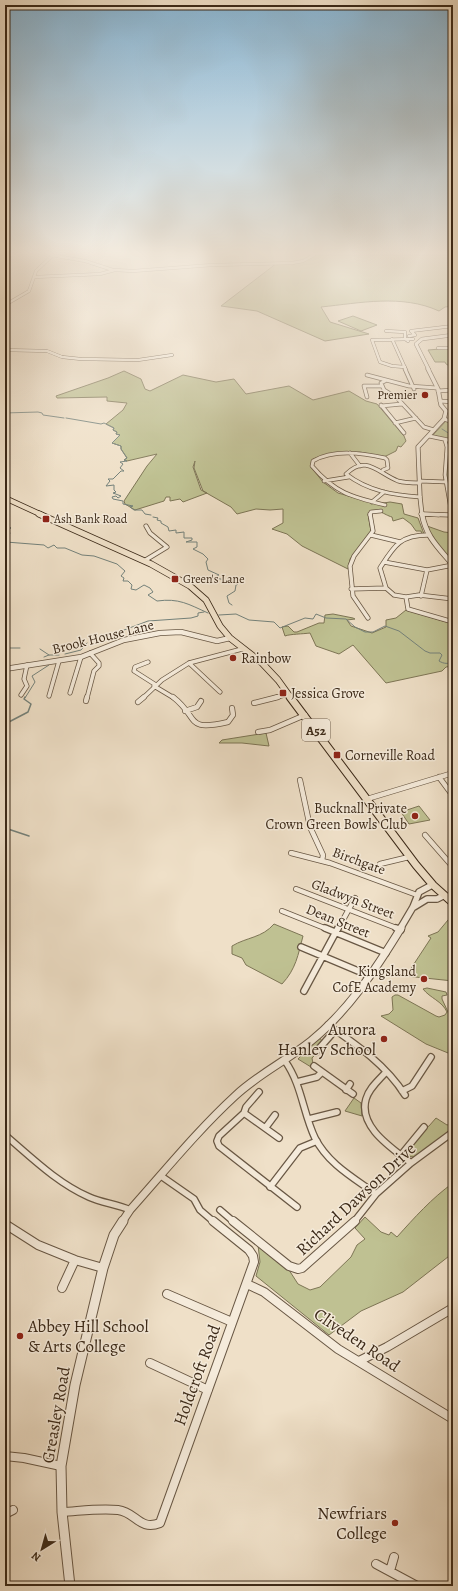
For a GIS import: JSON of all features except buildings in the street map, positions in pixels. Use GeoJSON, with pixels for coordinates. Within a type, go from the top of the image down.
{"type":"FeatureCollection","features":[{"type":"Feature","properties":{"kind":"highway","name":"A52"},"geometry":{"type":"LineString","coordinates":[[5,498],[144,561],[178,578],[203,596],[220,626],[230,638],[242,649],[262,663],[278,680],[409,857],[432,885],[449,899]]}},
{"type":"Feature","properties":{"kind":"street"},"geometry":{"type":"LineString","coordinates":[[419,339],[411,331],[426,329]]}},
{"type":"Feature","properties":{"kind":"street"},"geometry":{"type":"LineString","coordinates":[[386,330],[405,332],[406,340]]}},
{"type":"Feature","properties":{"kind":"street"},"geometry":{"type":"LineString","coordinates":[[409,330],[409,336],[413,340]]}},
{"type":"Feature","properties":{"kind":"street"},"geometry":{"type":"LineString","coordinates":[[409,336],[415,334]]}},
{"type":"Feature","properties":{"kind":"street"},"geometry":{"type":"LineString","coordinates":[[405,367],[392,366],[380,362],[372,340],[413,340],[451,335],[453,339]]}},
{"type":"Feature","properties":{"kind":"street"},"geometry":{"type":"LineString","coordinates":[[392,339],[414,389]]}},
{"type":"Feature","properties":{"kind":"street"},"geometry":{"type":"LineString","coordinates":[[384,562],[427,570],[453,565],[428,535],[421,514],[418,447],[444,419],[446,411],[440,401],[438,389],[416,345],[419,339]]}},
{"type":"Feature","properties":{"kind":"street"},"geometry":{"type":"LineString","coordinates":[[438,348],[453,348]]}},
{"type":"Feature","properties":{"kind":"street"},"geometry":{"type":"LineString","coordinates":[[5,350],[47,351],[62,357],[81,359],[138,360],[172,355]]}},
{"type":"Feature","properties":{"kind":"street"},"geometry":{"type":"LineString","coordinates":[[367,375],[414,389],[453,390]]}},
{"type":"Feature","properties":{"kind":"street"},"geometry":{"type":"LineString","coordinates":[[382,386],[381,383],[385,381]]}},
{"type":"Feature","properties":{"kind":"street"},"geometry":{"type":"LineString","coordinates":[[367,397],[364,386],[382,386]]}},
{"type":"Feature","properties":{"kind":"street"},"geometry":{"type":"LineString","coordinates":[[382,386],[384,390],[397,398],[424,427],[434,430]]}},
{"type":"Feature","properties":{"kind":"street"},"geometry":{"type":"LineString","coordinates":[[440,401],[453,402]]}},
{"type":"Feature","properties":{"kind":"street"},"geometry":{"type":"LineString","coordinates":[[402,404],[381,406],[404,433]]}},
{"type":"Feature","properties":{"kind":"street"},"geometry":{"type":"LineString","coordinates":[[395,423],[416,418]]}},
{"type":"Feature","properties":{"kind":"street"},"geometry":{"type":"LineString","coordinates":[[444,419],[453,422]]}},
{"type":"Feature","properties":{"kind":"street"},"geometry":{"type":"LineString","coordinates":[[429,436],[453,442]]}},
{"type":"Feature","properties":{"kind":"street"},"geometry":{"type":"LineString","coordinates":[[445,440],[447,445],[445,475],[453,522]]}},
{"type":"Feature","properties":{"kind":"street"},"geometry":{"type":"LineString","coordinates":[[447,445],[453,442]]}},
{"type":"Feature","properties":{"kind":"street"},"geometry":{"type":"LineString","coordinates":[[350,454],[360,466]]}},
{"type":"Feature","properties":{"kind":"street"},"geometry":{"type":"LineString","coordinates":[[383,470],[388,468],[387,460],[385,458],[367,454],[322,457],[313,461],[312,466],[324,481],[342,493],[385,505]]}},
{"type":"Feature","properties":{"kind":"street"},"geometry":{"type":"LineString","coordinates":[[420,497],[384,492],[362,485],[346,474],[353,467],[371,466],[383,470],[397,480],[446,482]]}},
{"type":"Feature","properties":{"kind":"street"},"geometry":{"type":"LineString","coordinates":[[324,481],[349,477]]}},
{"type":"Feature","properties":{"kind":"street"},"geometry":{"type":"LineString","coordinates":[[372,502],[384,492]]}},
{"type":"Feature","properties":{"kind":"street"},"geometry":{"type":"LineString","coordinates":[[368,618],[353,596],[351,589],[351,561],[373,531],[370,515],[371,512],[381,511]]}},
{"type":"Feature","properties":{"kind":"street"},"geometry":{"type":"LineString","coordinates":[[421,514],[451,515]]}},
{"type":"Feature","properties":{"kind":"street"},"geometry":{"type":"LineString","coordinates":[[144,561],[167,547],[150,532],[146,526]]}},
{"type":"Feature","properties":{"kind":"street"},"geometry":{"type":"LineString","coordinates":[[371,535],[400,542]]}},
{"type":"Feature","properties":{"kind":"street"},"geometry":{"type":"LineString","coordinates":[[428,535],[403,538],[380,568],[386,588],[394,595],[406,597],[421,596],[453,599]]}},
{"type":"Feature","properties":{"kind":"street"},"geometry":{"type":"LineString","coordinates":[[421,596],[427,570]]}},
{"type":"Feature","properties":{"kind":"street"},"geometry":{"type":"LineString","coordinates":[[351,589],[386,588]]}},
{"type":"Feature","properties":{"kind":"street"},"geometry":{"type":"LineString","coordinates":[[406,597],[408,608],[453,622]]}},
{"type":"Feature","properties":{"kind":"street","name":"Brook House Lane"},"geometry":{"type":"LineString","coordinates":[[5,669],[81,657],[124,640],[160,633],[181,632],[217,641],[230,638]]}},
{"type":"Feature","properties":{"kind":"street"},"geometry":{"type":"LineString","coordinates":[[141,700],[155,686],[189,663],[242,649]]}},
{"type":"Feature","properties":{"kind":"street"},"geometry":{"type":"LineString","coordinates":[[86,701],[94,671],[99,666],[99,663],[90,653]]}},
{"type":"Feature","properties":{"kind":"street"},"geometry":{"type":"LineString","coordinates":[[70,693],[81,657]]}},
{"type":"Feature","properties":{"kind":"street"},"geometry":{"type":"LineString","coordinates":[[48,696],[59,661]]}},
{"type":"Feature","properties":{"kind":"street"},"geometry":{"type":"LineString","coordinates":[[148,662],[135,667],[134,671],[172,696],[181,704],[185,711],[198,725],[203,726],[228,722],[234,715],[232,708]]}},
{"type":"Feature","properties":{"kind":"street"},"geometry":{"type":"LineString","coordinates":[[189,663],[220,692]]}},
{"type":"Feature","properties":{"kind":"street"},"geometry":{"type":"LineString","coordinates":[[21,695],[27,686],[24,679],[27,665]]}},
{"type":"Feature","properties":{"kind":"street"},"geometry":{"type":"LineString","coordinates":[[254,703],[288,694]]}},
{"type":"Feature","properties":{"kind":"street"},"geometry":{"type":"LineString","coordinates":[[185,711],[197,707],[201,703]]}},
{"type":"Feature","properties":{"kind":"street"},"geometry":{"type":"LineString","coordinates":[[258,732],[270,730],[305,715]]}},
{"type":"Feature","properties":{"kind":"street"},"geometry":{"type":"LineString","coordinates":[[367,799],[453,773]]}},
{"type":"Feature","properties":{"kind":"street"},"geometry":{"type":"LineString","coordinates":[[439,777],[453,796]]}},
{"type":"Feature","properties":{"kind":"street"},"geometry":{"type":"LineString","coordinates":[[300,780],[310,827],[323,855],[322,861]]}},
{"type":"Feature","properties":{"kind":"street"},"geometry":{"type":"LineString","coordinates":[[425,835],[453,867]]}},
{"type":"Feature","properties":{"kind":"street","name":"Birchgate"},"geometry":{"type":"LineString","coordinates":[[291,853],[322,861],[417,895]]}},
{"type":"Feature","properties":{"kind":"street"},"geometry":{"type":"LineString","coordinates":[[380,864],[409,857]]}},
{"type":"Feature","properties":{"kind":"street"},"geometry":{"type":"LineString","coordinates":[[417,895],[423,889],[432,885]]}},
{"type":"Feature","properties":{"kind":"street","name":"Gladwyn Street"},"geometry":{"type":"LineString","coordinates":[[296,889],[401,930]]}},
{"type":"Feature","properties":{"kind":"street","name":"Greasley Road"},"geometry":{"type":"LineString","coordinates":[[70,1586],[62,1512],[61,1466],[75,1385],[103,1268],[114,1235],[130,1210],[194,1138],[236,1095],[286,1061],[328,1025],[370,976],[386,953],[401,930],[413,907],[417,895]]}},
{"type":"Feature","properties":{"kind":"street"},"geometry":{"type":"LineString","coordinates":[[304,991],[355,898]]}},
{"type":"Feature","properties":{"kind":"street"},"geometry":{"type":"LineString","coordinates":[[413,907],[426,900],[449,899]]}},
{"type":"Feature","properties":{"kind":"street","name":"Dean Street"},"geometry":{"type":"LineString","coordinates":[[282,911],[386,953]]}},
{"type":"Feature","properties":{"kind":"street"},"geometry":{"type":"LineString","coordinates":[[301,947],[370,976]]}},
{"type":"Feature","properties":{"kind":"street"},"geometry":{"type":"LineString","coordinates":[[328,1025],[360,1049],[386,1072],[404,1093],[412,1086],[431,1057]]}},
{"type":"Feature","properties":{"kind":"street"},"geometry":{"type":"LineString","coordinates":[[316,1052],[329,1038],[319,1034]]}},
{"type":"Feature","properties":{"kind":"street"},"geometry":{"type":"LineString","coordinates":[[286,1061],[297,1082],[319,1146],[332,1160],[376,1194]]}},
{"type":"Feature","properties":{"kind":"street"},"geometry":{"type":"LineString","coordinates":[[314,1066],[348,1087],[353,1094]]}},
{"type":"Feature","properties":{"kind":"street"},"geometry":{"type":"LineString","coordinates":[[297,1082],[317,1077],[322,1072]]}},
{"type":"Feature","properties":{"kind":"street"},"geometry":{"type":"LineString","coordinates":[[386,1072],[370,1090],[366,1099],[365,1114],[374,1132],[411,1163]]}},
{"type":"Feature","properties":{"kind":"street"},"geometry":{"type":"LineString","coordinates":[[259,1092],[246,1107],[244,1113],[218,1136],[217,1141],[219,1146],[297,1207]]}},
{"type":"Feature","properties":{"kind":"street"},"geometry":{"type":"LineString","coordinates":[[309,1119],[337,1112]]}},
{"type":"Feature","properties":{"kind":"street"},"geometry":{"type":"LineString","coordinates":[[244,1113],[266,1127],[279,1138]]}},
{"type":"Feature","properties":{"kind":"street"},"geometry":{"type":"LineString","coordinates":[[266,1127],[275,1115]]}},
{"type":"Feature","properties":{"kind":"street"},"geometry":{"type":"LineString","coordinates":[[400,1155],[424,1127]]}},
{"type":"Feature","properties":{"kind":"street","name":"Richard Dawson Drive"},"geometry":{"type":"LineString","coordinates":[[220,1210],[289,1266],[298,1269],[302,1268],[352,1224],[376,1194],[411,1163],[453,1132]]}},
{"type":"Feature","properties":{"kind":"street"},"geometry":{"type":"LineString","coordinates":[[5,1135],[81,1194],[99,1201],[120,1204],[130,1210]]}},
{"type":"Feature","properties":{"kind":"street"},"geometry":{"type":"LineString","coordinates":[[270,1187],[300,1148],[317,1141]]}},
{"type":"Feature","properties":{"kind":"street","name":"Holdcroft Road"},"geometry":{"type":"LineString","coordinates":[[62,1512],[119,1510],[130,1514],[140,1523],[152,1526],[160,1523],[254,1262],[253,1256],[249,1250],[200,1210],[194,1200],[161,1176]]}},
{"type":"Feature","properties":{"kind":"street"},"geometry":{"type":"LineString","coordinates":[[5,1224],[38,1245],[75,1260],[103,1268]]}},
{"type":"Feature","properties":{"kind":"street"},"geometry":{"type":"LineString","coordinates":[[62,1288],[75,1260]]}},
{"type":"Feature","properties":{"kind":"street","name":"Cliveden Road"},"geometry":{"type":"LineString","coordinates":[[247,1284],[264,1292],[338,1349],[453,1419]]}},
{"type":"Feature","properties":{"kind":"street"},"geometry":{"type":"LineString","coordinates":[[167,1294],[232,1322]]}},
{"type":"Feature","properties":{"kind":"street"},"geometry":{"type":"LineString","coordinates":[[359,1361],[387,1347],[453,1308]]}},
{"type":"Feature","properties":{"kind":"street"},"geometry":{"type":"LineString","coordinates":[[150,1363],[208,1390]]}},
{"type":"Feature","properties":{"kind":"street"},"geometry":{"type":"LineString","coordinates":[[5,1456],[24,1458],[61,1466]]}},
{"type":"Feature","properties":{"kind":"street"},"geometry":{"type":"LineString","coordinates":[[390,1571],[394,1557]]}},
{"type":"Feature","properties":{"kind":"street"},"geometry":{"type":"LineString","coordinates":[[376,1564],[417,1586]]}},
{"type":"Feature","properties":{"kind":"green space"},"geometry":{"type":"Polygon","coordinates":[[[298,329],[354,329],[369,334],[325,341],[298,329]]]}},
{"type":"Feature","properties":{"kind":"green space"},"geometry":{"type":"Polygon","coordinates":[[[453,348],[453,368],[445,362],[435,362],[428,350],[453,348]]]}},
{"type":"Feature","properties":{"kind":"green space"},"geometry":{"type":"Polygon","coordinates":[[[124,371],[141,379],[145,389],[150,391],[183,375],[216,382],[234,379],[246,394],[289,386],[313,400],[349,391],[366,401],[377,404],[404,436],[406,441],[401,447],[398,446],[396,451],[384,457],[360,452],[321,456],[313,459],[311,467],[323,482],[338,493],[377,504],[390,502],[402,504],[404,514],[418,518],[424,534],[422,535],[421,531],[416,531],[411,524],[403,518],[393,521],[392,517],[381,512],[372,512],[368,514],[371,531],[350,559],[348,569],[302,546],[287,534],[272,529],[283,523],[283,509],[256,509],[237,514],[231,507],[207,493],[183,502],[180,499],[170,501],[170,497],[166,497],[164,501],[135,510],[125,504],[124,501],[147,466],[157,454],[127,461],[124,460],[127,458],[121,449],[121,446],[112,443],[120,435],[116,434],[117,432],[113,430],[114,428],[106,424],[123,410],[127,403],[107,401],[107,397],[57,398],[56,396],[124,371]],[[195,461],[193,467],[201,490],[203,491],[194,468],[195,461]]]}},
{"type":"Feature","properties":{"kind":"green space"},"geometry":{"type":"Polygon","coordinates":[[[446,421],[453,423],[453,516],[446,479],[449,445],[446,439],[433,435],[446,421]]]}},
{"type":"Feature","properties":{"kind":"green space"},"geometry":{"type":"Polygon","coordinates":[[[427,526],[444,532],[453,533],[453,563],[430,535],[427,526]]]}},
{"type":"Feature","properties":{"kind":"green space"},"geometry":{"type":"Polygon","coordinates":[[[406,610],[453,624],[453,666],[446,667],[442,671],[386,683],[353,645],[339,654],[316,646],[310,633],[285,636],[282,627],[288,626],[294,632],[297,632],[319,623],[324,623],[325,615],[333,614],[353,618],[355,619],[347,620],[351,626],[372,633],[386,627],[386,620],[396,618],[406,610]]]}},
{"type":"Feature","properties":{"kind":"green space"},"geometry":{"type":"Polygon","coordinates":[[[266,733],[269,746],[242,743],[219,743],[222,740],[266,733]]]}},
{"type":"Feature","properties":{"kind":"green space","name":"Bucknall Private Crown Green Bowls Club"},"geometry":{"type":"Polygon","coordinates":[[[419,806],[430,820],[409,824],[401,812],[419,806]]]}},
{"type":"Feature","properties":{"kind":"green space"},"geometry":{"type":"Polygon","coordinates":[[[453,914],[453,981],[406,976],[431,938],[428,936],[438,932],[453,914]]]}},
{"type":"Feature","properties":{"kind":"green space"},"geometry":{"type":"Polygon","coordinates":[[[274,924],[303,936],[298,956],[290,973],[282,984],[246,965],[242,958],[232,954],[232,946],[259,935],[274,924]]]}},
{"type":"Feature","properties":{"kind":"green space"},"geometry":{"type":"Polygon","coordinates":[[[427,988],[446,992],[447,995],[442,996],[442,999],[453,1023],[453,1055],[426,1044],[381,1016],[389,1014],[393,1010],[392,997],[395,995],[398,995],[436,1016],[439,1017],[445,1015],[447,1012],[445,1008],[423,989],[427,988]]]}},
{"type":"Feature","properties":{"kind":"green space"},"geometry":{"type":"Polygon","coordinates":[[[319,1037],[322,1041],[317,1053],[312,1058],[313,1064],[311,1067],[298,1059],[319,1037]]]}},
{"type":"Feature","properties":{"kind":"green space"},"geometry":{"type":"Polygon","coordinates":[[[354,1098],[361,1103],[362,1116],[345,1111],[354,1098]]]}},
{"type":"Feature","properties":{"kind":"green space"},"geometry":{"type":"Polygon","coordinates":[[[436,1118],[447,1125],[451,1124],[453,1121],[453,1130],[414,1157],[407,1156],[406,1151],[424,1129],[436,1118]]]}},
{"type":"Feature","properties":{"kind":"green space"},"geometry":{"type":"Polygon","coordinates":[[[453,1183],[453,1253],[403,1292],[361,1311],[329,1335],[256,1276],[260,1262],[258,1245],[289,1270],[298,1284],[310,1290],[320,1287],[351,1257],[357,1245],[365,1239],[355,1228],[365,1217],[381,1232],[389,1235],[391,1232],[397,1237],[431,1202],[453,1183]]]}},
{"type":"Feature","properties":{"kind":"waterway"},"geometry":{"type":"LineString","coordinates":[[5,413],[38,412],[42,413],[43,415],[64,418]]}},
{"type":"Feature","properties":{"kind":"waterway"},"geometry":{"type":"LineString","coordinates":[[66,418],[101,424],[104,423],[114,428],[113,430],[117,432],[116,434],[120,435],[112,443],[121,446],[121,449],[127,458],[124,460],[127,461],[120,462],[123,464],[120,468],[124,471],[121,471],[113,479],[108,479],[110,481],[106,486],[114,485],[114,490],[116,492],[113,493],[121,496],[118,498],[116,496],[112,497],[113,499],[123,501],[123,504],[133,506],[130,507],[134,510],[142,510],[145,514],[151,515]]}},
{"type":"Feature","properties":{"kind":"waterway"},"geometry":{"type":"LineString","coordinates":[[442,429],[453,436]]}},
{"type":"Feature","properties":{"kind":"waterway"},"geometry":{"type":"LineString","coordinates":[[153,517],[158,518],[157,520],[161,521],[161,523],[168,527],[169,531],[176,530],[176,533],[184,532],[184,538],[192,538],[192,540],[186,542],[197,542],[197,547],[193,549],[203,554],[208,559],[206,562],[208,570],[219,575],[215,577],[216,578],[225,580],[225,583],[233,581],[238,584],[236,585],[235,591],[227,596],[229,603],[232,605]]}},
{"type":"Feature","properties":{"kind":"waterway"},"geometry":{"type":"LineString","coordinates":[[5,524],[11,528],[8,530],[10,533],[6,542],[44,545],[48,548],[54,545],[57,548],[65,548],[82,555],[94,556],[117,564],[125,571],[121,576],[124,578],[123,581],[128,581],[132,585],[131,589],[136,590],[144,585],[150,588],[153,592],[148,595],[157,601],[178,601],[189,604],[208,613]]}},
{"type":"Feature","properties":{"kind":"waterway"},"geometry":{"type":"LineString","coordinates":[[116,633],[148,621],[191,618],[198,616],[198,613],[204,612]]}},
{"type":"Feature","properties":{"kind":"waterway"},"geometry":{"type":"LineString","coordinates":[[219,615],[236,614],[249,620],[274,622],[280,628],[305,618],[313,619],[316,614],[326,618],[346,619],[355,627],[365,632],[373,632],[385,626],[399,631],[425,651],[430,653],[440,653],[442,655],[439,661],[446,663],[453,662]]}},
{"type":"Feature","properties":{"kind":"waterway"},"geometry":{"type":"LineString","coordinates":[[65,654],[81,650],[87,643]]}},
{"type":"Feature","properties":{"kind":"waterway"},"geometry":{"type":"LineString","coordinates":[[5,648],[20,648]]}},
{"type":"Feature","properties":{"kind":"waterway"},"geometry":{"type":"LineString","coordinates":[[40,649],[49,655]]}},
{"type":"Feature","properties":{"kind":"waterway"},"geometry":{"type":"LineString","coordinates":[[44,657],[49,655]]}},
{"type":"Feature","properties":{"kind":"waterway"},"geometry":{"type":"LineString","coordinates":[[49,655],[59,655]]}},
{"type":"Feature","properties":{"kind":"waterway"},"geometry":{"type":"LineString","coordinates":[[25,698],[35,682],[32,676],[49,665]]}},
{"type":"Feature","properties":{"kind":"waterway"},"geometry":{"type":"LineString","coordinates":[[5,724],[28,712],[31,704],[24,699],[25,697]]}},
{"type":"Feature","properties":{"kind":"waterway"},"geometry":{"type":"LineString","coordinates":[[5,828],[29,836]]}},
{"type":"Feature","properties":{"kind":"place","name":"Premier"},"geometry":{"type":"Point","coordinates":[425,395]}},
{"type":"Feature","properties":{"kind":"place","name":"Ash Bank Road"},"geometry":{"type":"Point","coordinates":[46,519]}},
{"type":"Feature","properties":{"kind":"place","name":"Green's Lane"},"geometry":{"type":"Point","coordinates":[175,579]}},
{"type":"Feature","properties":{"kind":"place","name":"Rainbow"},"geometry":{"type":"Point","coordinates":[233,658]}},
{"type":"Feature","properties":{"kind":"place","name":"Jessica Grove"},"geometry":{"type":"Point","coordinates":[283,693]}},
{"type":"Feature","properties":{"kind":"place","name":"Corneville Road"},"geometry":{"type":"Point","coordinates":[337,755]}},
{"type":"Feature","properties":{"kind":"place","name":"Bucknall Private Crown Green Bowls Club"},"geometry":{"type":"Point","coordinates":[415,816]}},
{"type":"Feature","properties":{"kind":"place","name":"Kingsland CofE Academy"},"geometry":{"type":"Point","coordinates":[424,979]}},
{"type":"Feature","properties":{"kind":"place","name":"Aurora Hanley School"},"geometry":{"type":"Point","coordinates":[384,1039]}},
{"type":"Feature","properties":{"kind":"place","name":"Abbey Hill School & Arts College"},"geometry":{"type":"Point","coordinates":[20,1336]}},
{"type":"Feature","properties":{"kind":"place","name":"Newfriars College"},"geometry":{"type":"Point","coordinates":[395,1523]}}]}
